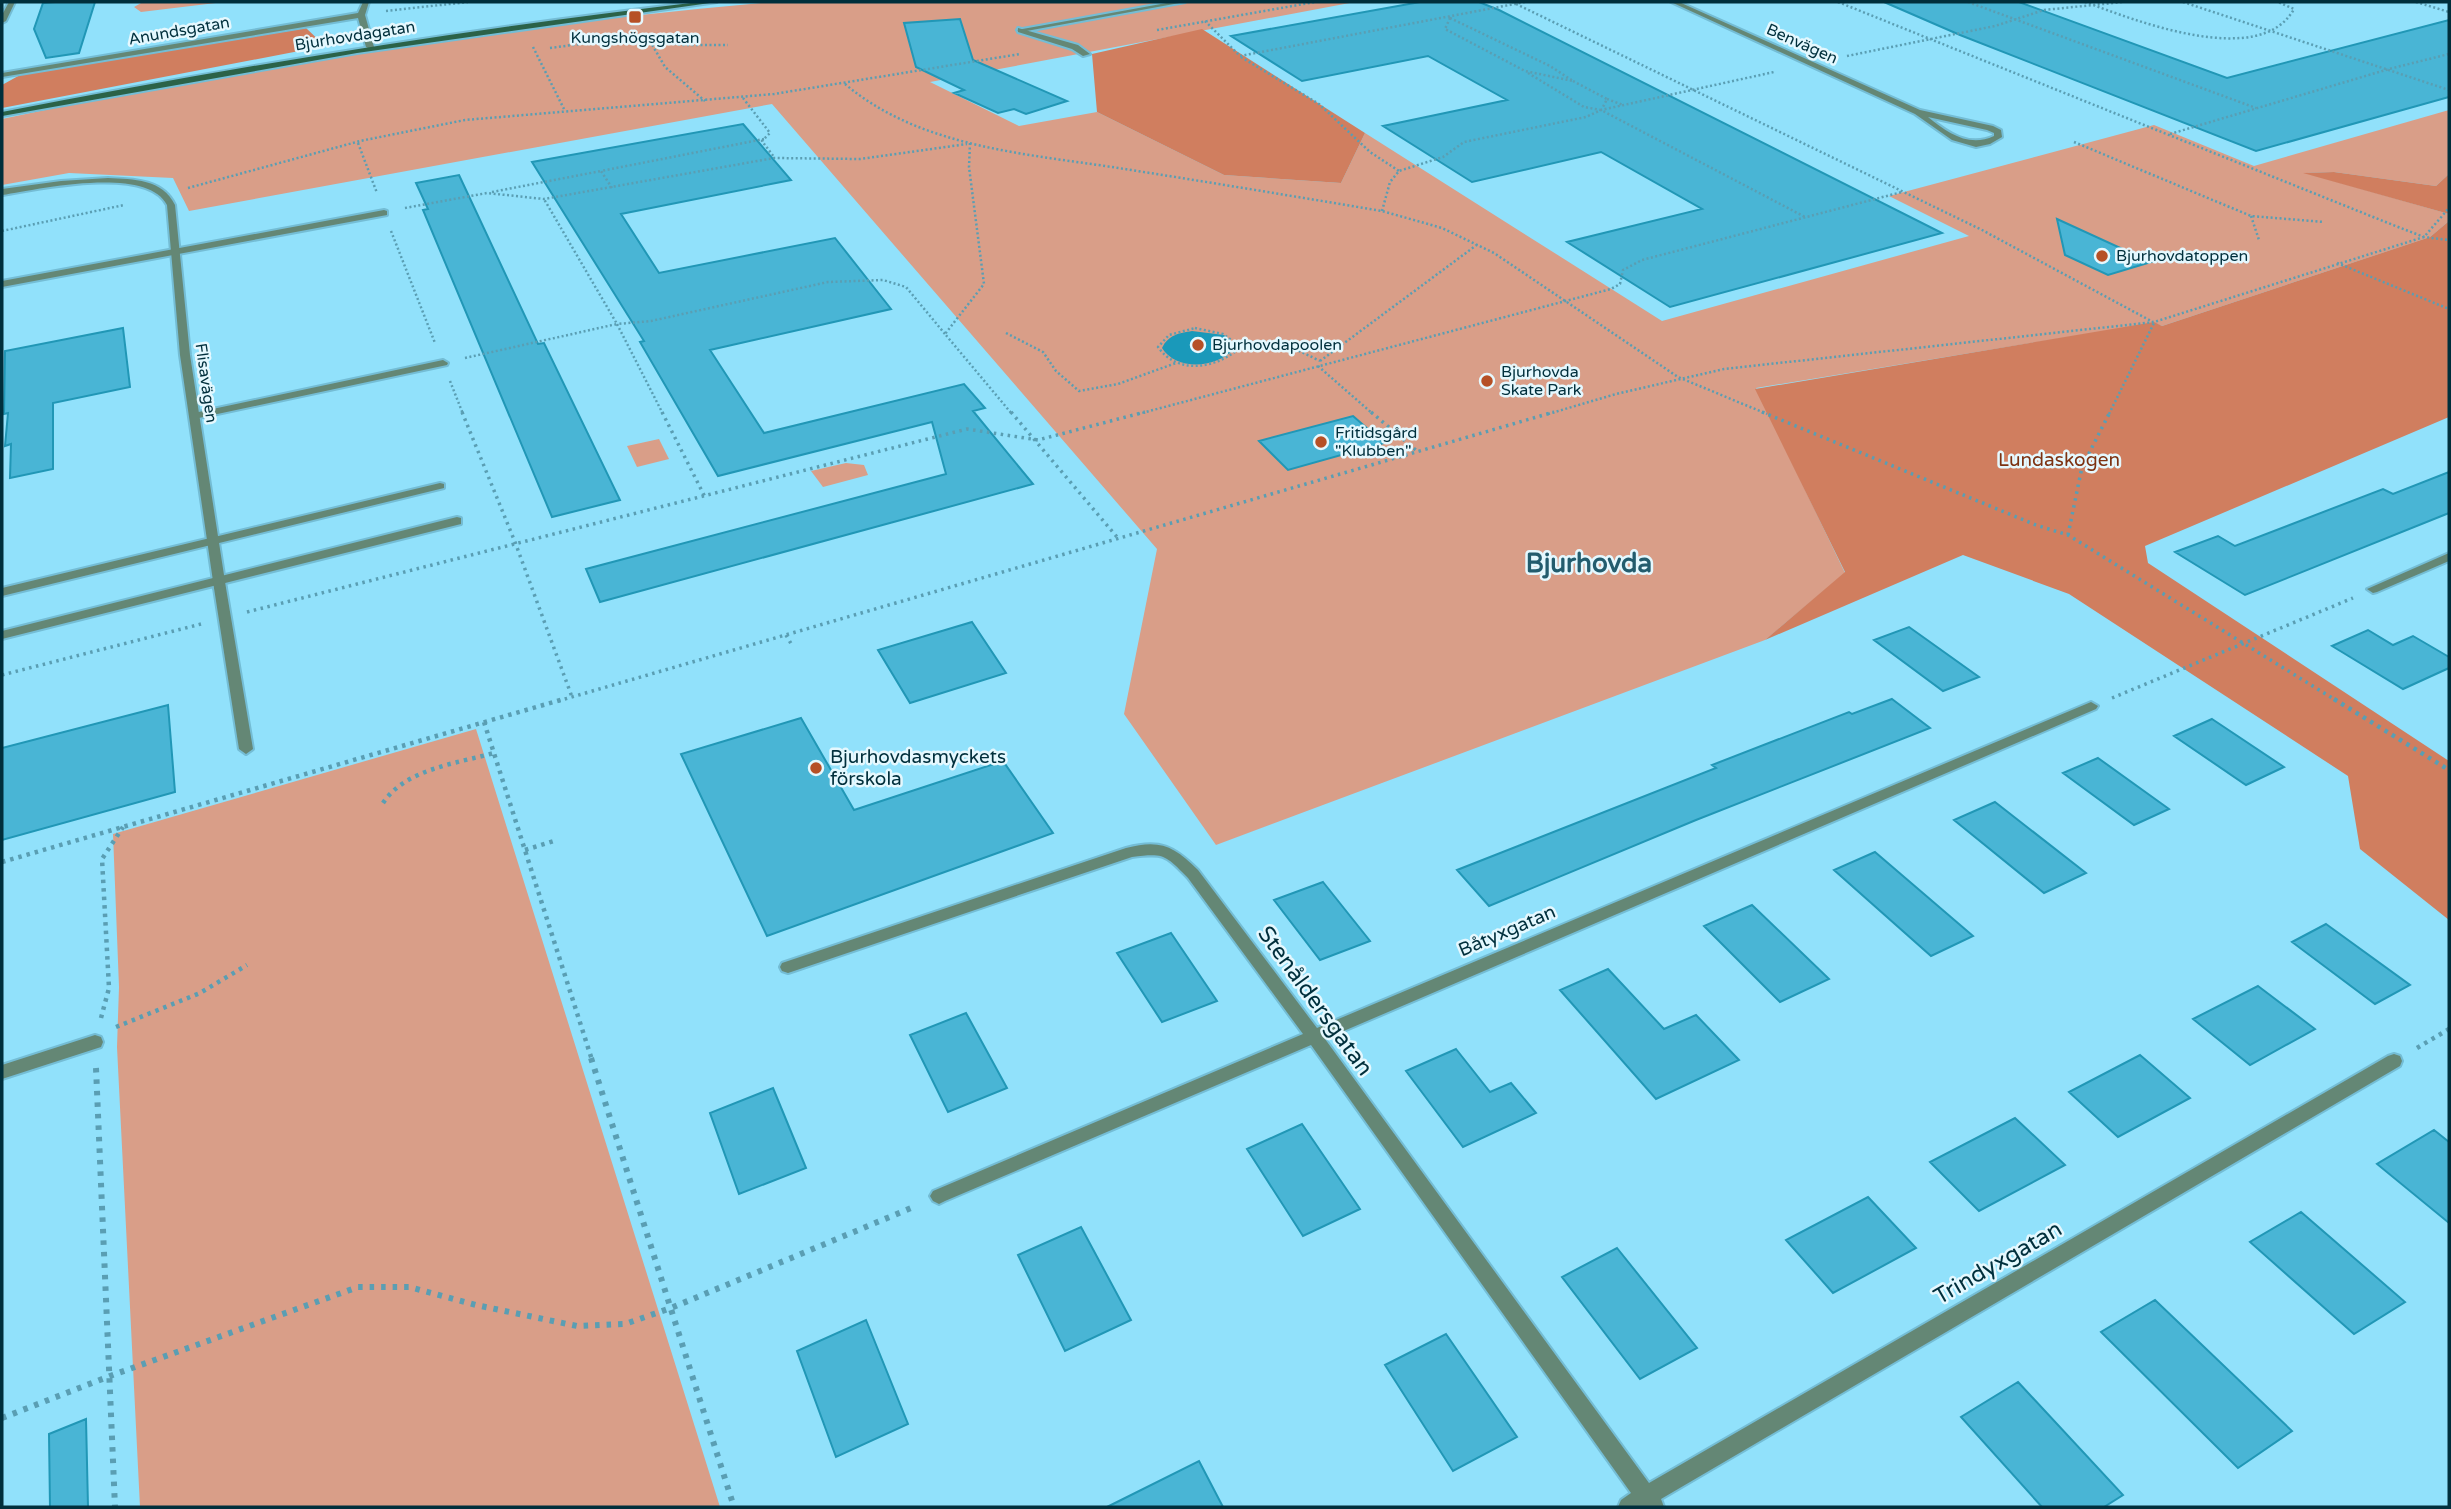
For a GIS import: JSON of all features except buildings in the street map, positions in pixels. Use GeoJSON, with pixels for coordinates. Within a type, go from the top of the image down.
{"type":"FeatureCollection","features":[{"type":"Feature","properties":{"kind":"main road","name":"Bjurhovdagatan"},"geometry":{"type":"LineString","coordinates":[[2,114],[148,85],[370,47],[560,20],[714,2]]}},
{"type":"Feature","properties":{"kind":"street"},"geometry":{"type":"LineString","coordinates":[[2,21],[12,2]]}},
{"type":"Feature","properties":{"kind":"street"},"geometry":{"type":"LineString","coordinates":[[366,2],[360,15],[370,47]]}},
{"type":"Feature","properties":{"kind":"street"},"geometry":{"type":"LineString","coordinates":[[1086,54],[1075,47],[1021,30],[1182,2]]}},
{"type":"Feature","properties":{"kind":"street","name":"Benvägen"},"geometry":{"type":"LineString","coordinates":[[1674,2],[1918,112],[1990,128],[1997,132],[1998,137],[1980,143],[1958,141],[1948,137],[1918,112]]}},
{"type":"Feature","properties":{"kind":"street","name":"Anundsgatan"},"geometry":{"type":"LineString","coordinates":[[2,75],[360,15]]}},
{"type":"Feature","properties":{"kind":"street","name":"Flisavägen"},"geometry":{"type":"LineString","coordinates":[[2,192],[103,181],[137,182],[164,192],[171,205],[185,355],[246,749]]}},
{"type":"Feature","properties":{"kind":"street"},"geometry":{"type":"LineString","coordinates":[[2,284],[384,213]]}},
{"type":"Feature","properties":{"kind":"street"},"geometry":{"type":"LineString","coordinates":[[194,416],[443,363]]}},
{"type":"Feature","properties":{"kind":"street"},"geometry":{"type":"LineString","coordinates":[[2,592],[440,486]]}},
{"type":"Feature","properties":{"kind":"street"},"geometry":{"type":"LineString","coordinates":[[2,635],[219,584],[457,522]]}},
{"type":"Feature","properties":{"kind":"street"},"geometry":{"type":"LineString","coordinates":[[2373,589],[2449,557]]}},
{"type":"Feature","properties":{"kind":"street","name":"Båtyxgatan"},"geometry":{"type":"LineString","coordinates":[[939,1196],[2091,706]]}},
{"type":"Feature","properties":{"kind":"street","name":"Stenåldersgatan"},"geometry":{"type":"LineString","coordinates":[[788,967],[1130,852],[1163,848],[1193,874],[1314,1036],[1651,1502]]}},
{"type":"Feature","properties":{"kind":"street"},"geometry":{"type":"LineString","coordinates":[[2,1072],[95,1042]]}},
{"type":"Feature","properties":{"kind":"street","name":"Trindyxgatan"},"geometry":{"type":"LineString","coordinates":[[1628,1507],[1651,1502],[2393,1061]]}},
{"type":"Feature","properties":{"kind":"path"},"geometry":{"type":"LineString","coordinates":[[360,15],[468,2]]}},
{"type":"Feature","properties":{"kind":"path"},"geometry":{"type":"LineString","coordinates":[[1240,56],[1525,2]]}},
{"type":"Feature","properties":{"kind":"path"},"geometry":{"type":"LineString","coordinates":[[1838,2],[2424,237],[2449,240]]}},
{"type":"Feature","properties":{"kind":"path"},"geometry":{"type":"LineString","coordinates":[[1968,2],[2256,108]]}},
{"type":"Feature","properties":{"kind":"path"},"geometry":{"type":"LineString","coordinates":[[2085,2],[2194,37],[2234,38],[2279,27],[2294,9],[2278,2]]}},
{"type":"Feature","properties":{"kind":"path"},"geometry":{"type":"LineString","coordinates":[[1382,211],[1391,182],[1399,171],[1443,157],[1464,142],[1586,117],[1601,110],[1811,64],[1995,26],[2011,18],[2073,6],[2100,7],[2123,2]]}},
{"type":"Feature","properties":{"kind":"path"},"geometry":{"type":"LineString","coordinates":[[2183,2],[2449,90]]}},
{"type":"Feature","properties":{"kind":"path"},"geometry":{"type":"LineString","coordinates":[[2416,2],[2449,12]]}},
{"type":"Feature","properties":{"kind":"path"},"geometry":{"type":"LineString","coordinates":[[1514,3],[1902,192],[2108,295],[2154,323]]}},
{"type":"Feature","properties":{"kind":"path"},"geometry":{"type":"LineString","coordinates":[[1450,18],[1445,29],[1450,33],[1525,71],[1584,107],[1601,110],[1805,218]]}},
{"type":"Feature","properties":{"kind":"path"},"geometry":{"type":"LineString","coordinates":[[1450,18],[1550,66],[1607,99],[1624,105]]}},
{"type":"Feature","properties":{"kind":"path"},"geometry":{"type":"LineString","coordinates":[[1205,21],[1240,56],[1319,104],[1370,152],[1399,171]]}},
{"type":"Feature","properties":{"kind":"path"},"geometry":{"type":"LineString","coordinates":[[550,48],[639,36],[650,41],[684,45],[728,45]]}},
{"type":"Feature","properties":{"kind":"path"},"geometry":{"type":"LineString","coordinates":[[530,41],[564,109]]}},
{"type":"Feature","properties":{"kind":"path"},"geometry":{"type":"LineString","coordinates":[[650,41],[666,66],[688,89],[705,101]]}},
{"type":"Feature","properties":{"kind":"path"},"geometry":{"type":"LineString","coordinates":[[2169,134],[2449,54]]}},
{"type":"Feature","properties":{"kind":"path"},"geometry":{"type":"LineString","coordinates":[[1525,71],[1573,81]]}},
{"type":"Feature","properties":{"kind":"path"},"geometry":{"type":"LineString","coordinates":[[187,188],[358,143],[463,121],[564,109],[743,98],[845,85],[871,104],[906,123],[970,143],[1382,211],[1442,228],[1478,244],[1678,377],[2036,525],[2068,535],[2449,770]]}},
{"type":"Feature","properties":{"kind":"path"},"geometry":{"type":"LineString","coordinates":[[384,213],[764,139],[770,134],[743,98]]}},
{"type":"Feature","properties":{"kind":"path"},"geometry":{"type":"LineString","coordinates":[[1601,110],[1607,99]]}},
{"type":"Feature","properties":{"kind":"path"},"geometry":{"type":"LineString","coordinates":[[1584,107],[1586,117]]}},
{"type":"Feature","properties":{"kind":"path"},"geometry":{"type":"LineString","coordinates":[[764,139],[762,141],[765,149],[775,158]]}},
{"type":"Feature","properties":{"kind":"path"},"geometry":{"type":"LineString","coordinates":[[2074,142],[2251,216],[2323,222]]}},
{"type":"Feature","properties":{"kind":"path"},"geometry":{"type":"LineString","coordinates":[[358,143],[515,542],[572,697]]}},
{"type":"Feature","properties":{"kind":"path"},"geometry":{"type":"LineString","coordinates":[[488,193],[544,199],[775,158],[860,159],[970,143]]}},
{"type":"Feature","properties":{"kind":"path"},"geometry":{"type":"LineString","coordinates":[[945,334],[984,284],[969,167],[970,143]]}},
{"type":"Feature","properties":{"kind":"path"},"geometry":{"type":"LineString","coordinates":[[601,171],[612,188]]}},
{"type":"Feature","properties":{"kind":"path"},"geometry":{"type":"LineString","coordinates":[[2,675],[515,542],[705,497],[967,429],[1038,440],[1566,302],[1611,289],[1620,284],[1623,270],[1642,260],[1902,192]]}},
{"type":"Feature","properties":{"kind":"path"},"geometry":{"type":"LineString","coordinates":[[544,199],[617,324],[705,497]]}},
{"type":"Feature","properties":{"kind":"path"},"geometry":{"type":"LineString","coordinates":[[2,232],[125,205]]}},
{"type":"Feature","properties":{"kind":"path"},"geometry":{"type":"LineString","coordinates":[[2,862],[1117,537],[1678,377],[1724,369],[2154,323],[2424,237],[2449,208]]}},
{"type":"Feature","properties":{"kind":"path"},"geometry":{"type":"LineString","coordinates":[[2251,216],[2259,240]]}},
{"type":"Feature","properties":{"kind":"path"},"geometry":{"type":"LineString","coordinates":[[1317,366],[1320,361],[1478,244]]}},
{"type":"Feature","properties":{"kind":"path"},"geometry":{"type":"LineString","coordinates":[[2337,263],[2449,309]]}},
{"type":"Feature","properties":{"kind":"path"},"geometry":{"type":"LineString","coordinates":[[443,363],[617,324],[651,321],[828,282],[883,280],[906,287],[1038,440],[1117,537]]}},
{"type":"Feature","properties":{"kind":"path"},"geometry":{"type":"LineString","coordinates":[[2068,535],[2082,467],[2154,323]]}},
{"type":"Feature","properties":{"kind":"path"},"geometry":{"type":"LineString","coordinates":[[1195,328],[1214,330],[1230,336],[1237,344],[1236,351],[1219,363],[1190,366],[1163,356],[1158,347],[1163,338],[1177,331],[1195,328]]}},
{"type":"Feature","properties":{"kind":"path"},"geometry":{"type":"LineString","coordinates":[[1006,333],[1043,352],[1056,370],[1080,391],[1118,384],[1176,363]]}},
{"type":"Feature","properties":{"kind":"path"},"geometry":{"type":"LineString","coordinates":[[1237,344],[1247,342],[1289,345],[1320,361]]}},
{"type":"Feature","properties":{"kind":"path"},"geometry":{"type":"LineString","coordinates":[[1317,366],[1418,452]]}},
{"type":"Feature","properties":{"kind":"path"},"geometry":{"type":"LineString","coordinates":[[2091,706],[2373,589]]}},
{"type":"Feature","properties":{"kind":"path"},"geometry":{"type":"LineString","coordinates":[[786,635],[793,648]]}},
{"type":"Feature","properties":{"kind":"path"},"geometry":{"type":"LineString","coordinates":[[484,722],[734,1507]]}},
{"type":"Feature","properties":{"kind":"path"},"geometry":{"type":"LineString","coordinates":[[383,803],[386,793],[402,782],[494,753]]}},
{"type":"Feature","properties":{"kind":"path"},"geometry":{"type":"LineString","coordinates":[[115,1507],[95,1042],[109,988],[102,859],[123,827]]}},
{"type":"Feature","properties":{"kind":"path"},"geometry":{"type":"LineString","coordinates":[[524,850],[554,841]]}},
{"type":"Feature","properties":{"kind":"path"},"geometry":{"type":"LineString","coordinates":[[95,1042],[116,1026],[191,998],[231,978],[247,965]]}},
{"type":"Feature","properties":{"kind":"path"},"geometry":{"type":"LineString","coordinates":[[2393,1061],[2449,1029]]}},
{"type":"Feature","properties":{"kind":"path"},"geometry":{"type":"LineString","coordinates":[[2,1418],[110,1376],[358,1287],[410,1287],[476,1305],[577,1326],[625,1324],[671,1308],[939,1196]]}},
{"type":"Feature","properties":{"kind":"shaded area"},"geometry":{"type":"Polygon","coordinates":[[[143,2],[224,2],[141,12],[134,7],[143,2]]]}},
{"type":"Feature","properties":{"kind":"shaded area"},"geometry":{"type":"Polygon","coordinates":[[[772,2],[1355,2],[930,82],[1019,126],[1097,112],[1224,175],[1341,183],[1365,133],[1662,321],[1969,236],[1889,196],[2154,125],[2254,166],[2449,110],[2449,174],[2436,186],[2334,172],[2306,173],[2449,214],[2449,221],[2430,237],[2162,326],[2154,323],[1756,388],[1845,573],[1765,640],[1216,845],[1124,714],[1157,549],[772,104],[189,211],[173,178],[69,173],[2,185],[2,119],[193,81],[386,48],[579,22],[772,2]]]}},
{"type":"Feature","properties":{"kind":"shaded area"},"geometry":{"type":"Polygon","coordinates":[[[659,439],[669,459],[637,467],[627,446],[659,439]]]}},
{"type":"Feature","properties":{"kind":"shaded area"},"geometry":{"type":"Polygon","coordinates":[[[846,463],[864,465],[868,475],[823,487],[811,471],[846,463]]]}},
{"type":"Feature","properties":{"kind":"shaded area"},"geometry":{"type":"Polygon","coordinates":[[[476,729],[720,1507],[140,1507],[117,1047],[119,987],[113,834],[476,729]]]}},
{"type":"Feature","properties":{"kind":"green space"},"geometry":{"type":"Polygon","coordinates":[[[306,28],[325,46],[2,108],[2,85],[20,75],[306,28]]]}},
{"type":"Feature","properties":{"kind":"green space"},"geometry":{"type":"Polygon","coordinates":[[[1202,29],[1365,133],[1341,183],[1224,175],[1097,112],[1092,54],[1202,29]]]}},
{"type":"Feature","properties":{"kind":"green space"},"geometry":{"type":"Polygon","coordinates":[[[2334,172],[2436,186],[2449,174],[2449,214],[2303,173],[2334,172]]]}},
{"type":"Feature","properties":{"kind":"green space","name":"Lundaskogen"},"geometry":{"type":"Polygon","coordinates":[[[2449,221],[2449,417],[2145,546],[2148,563],[2449,761],[2449,920],[2360,849],[2348,776],[2069,594],[1963,555],[1765,640],[1845,572],[1755,389],[2154,322],[2162,326],[2430,237],[2449,221]]]}},
{"type":"Feature","properties":{"kind":"water","name":"Bjurhovdapoolen"},"geometry":{"type":"Polygon","coordinates":[[[1192,331],[1224,335],[1232,342],[1233,350],[1217,361],[1196,364],[1177,361],[1162,348],[1171,337],[1192,331]]]}},
{"type":"Feature","properties":{"kind":"place","name":"Kungshögsgatan"},"geometry":{"type":"Point","coordinates":[635,17]}},
{"type":"Feature","properties":{"kind":"place","name":"Bjurhovdatoppen"},"geometry":{"type":"Point","coordinates":[2102,256]}},
{"type":"Feature","properties":{"kind":"place","name":"Bjurhovdapoolen"},"geometry":{"type":"Point","coordinates":[1198,345]}},
{"type":"Feature","properties":{"kind":"place","name":"Bjurhovda Skate Park"},"geometry":{"type":"Point","coordinates":[1487,381]}},
{"type":"Feature","properties":{"kind":"place","name":"Fritidsgård \"Klubben\""},"geometry":{"type":"Point","coordinates":[1321,442]}},
{"type":"Feature","properties":{"kind":"place","name":"Bjurhovdasmyckets förskola"},"geometry":{"type":"Point","coordinates":[816,768]}},
{"type":"Feature","properties":{"kind":"district","name":"Bjurhovda"},"geometry":{"type":"Point","coordinates":[1589,563]}}]}
